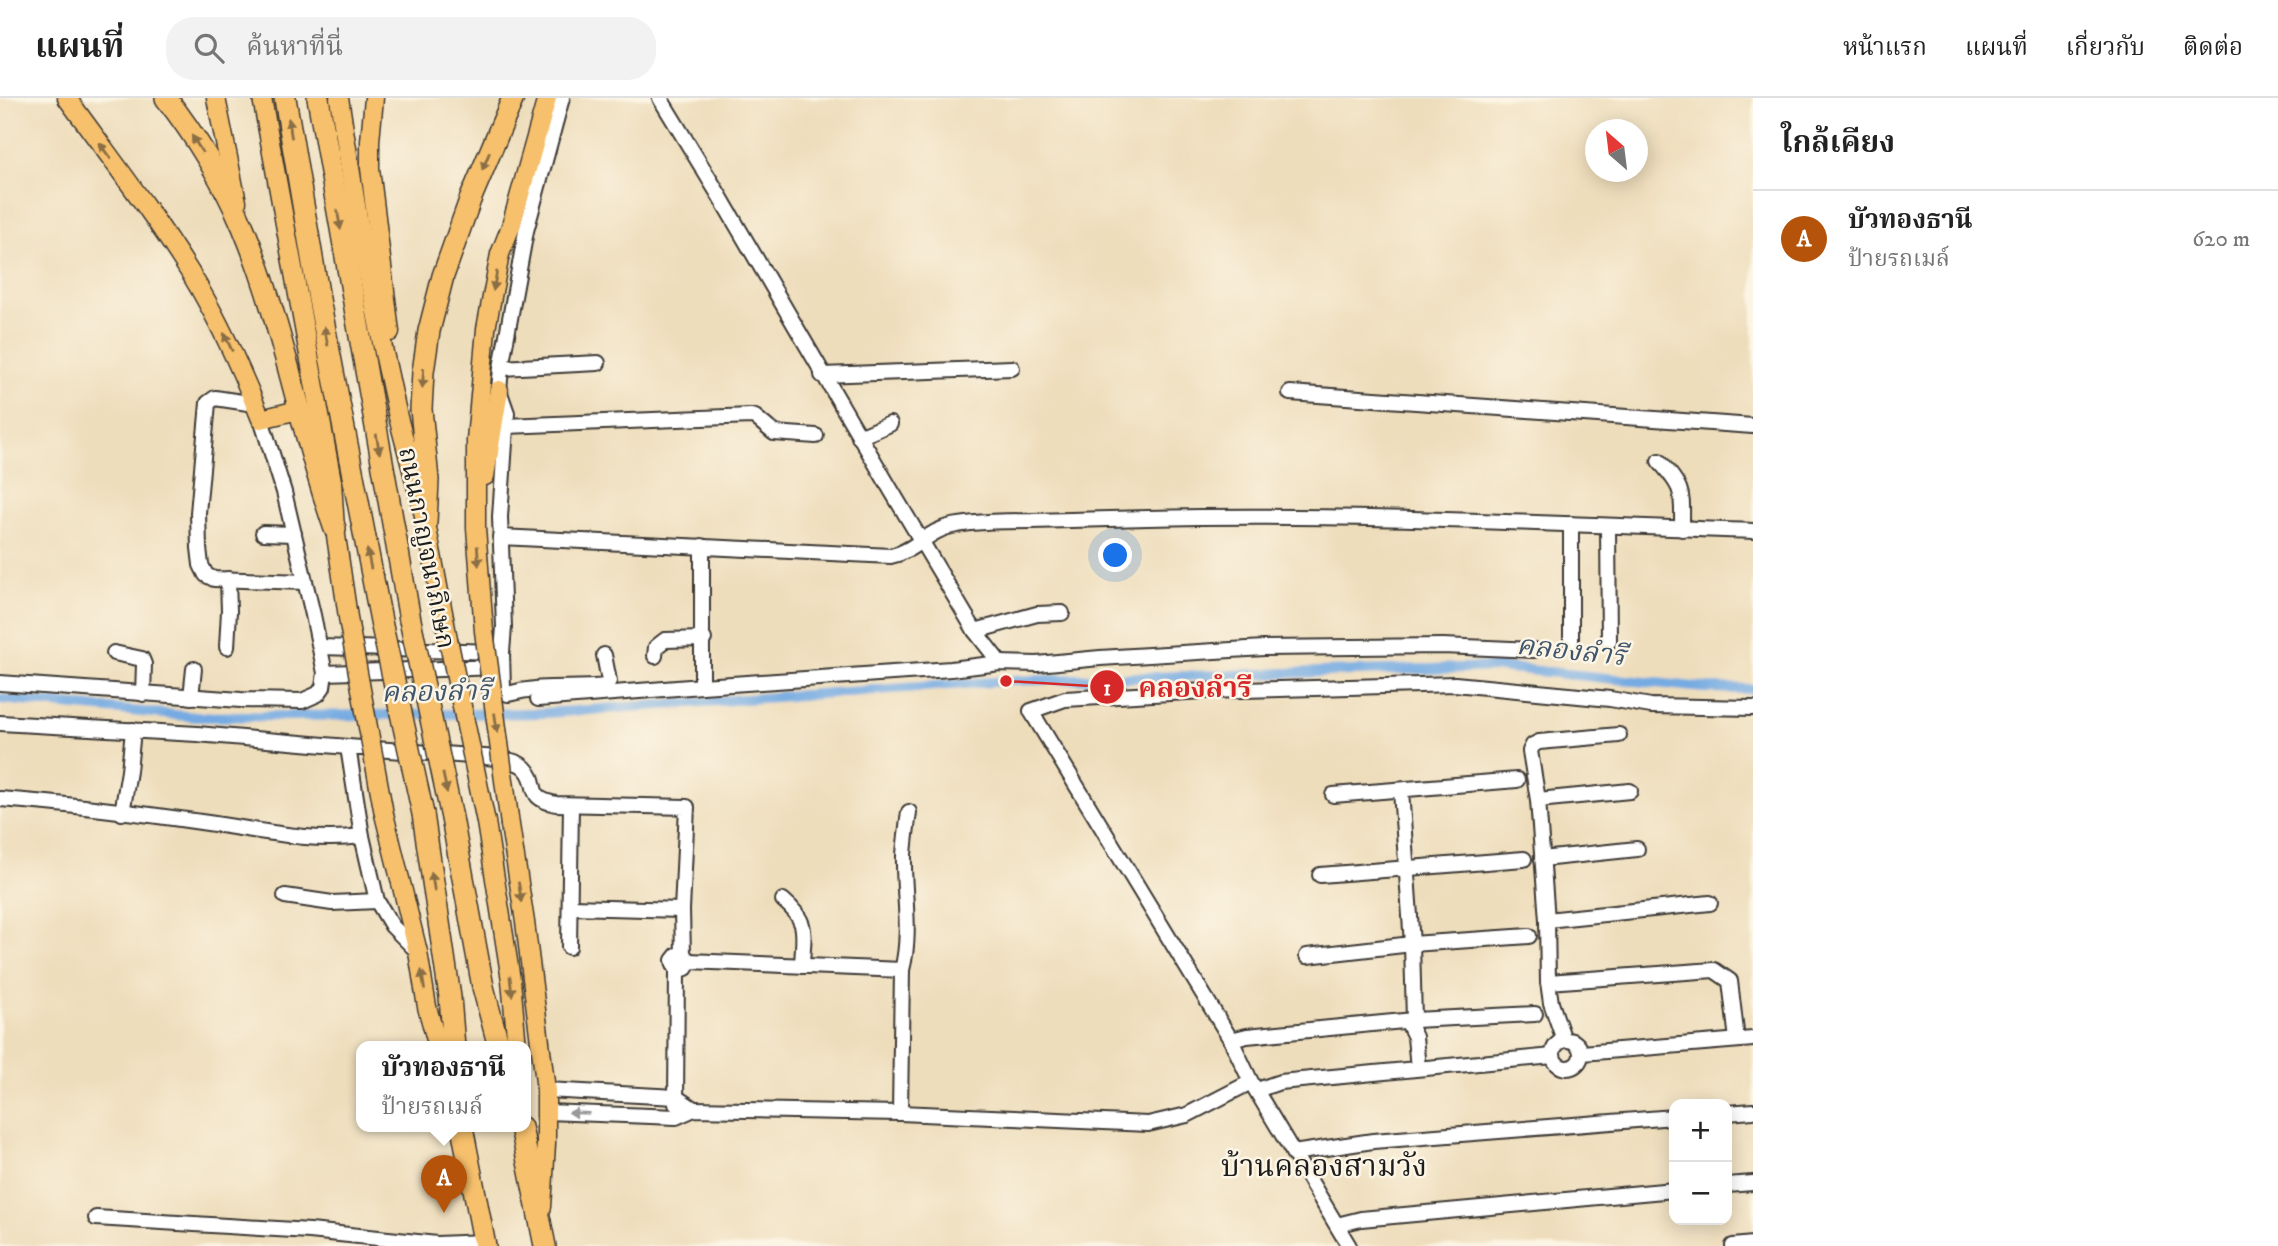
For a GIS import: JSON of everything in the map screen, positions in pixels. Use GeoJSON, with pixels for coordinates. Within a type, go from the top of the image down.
{"type":"FeatureCollection","features":[{"type":"Feature","properties":{"kind":"highway"},"geometry":{"type":"LineString","coordinates":[[166,98],[201,150],[242,225],[268,300],[321,490],[335,529]]}},
{"type":"Feature","properties":{"kind":"highway"},"geometry":{"type":"LineString","coordinates":[[285,98],[321,312],[382,626],[422,814],[450,997],[454,1041]]}},
{"type":"Feature","properties":{"kind":"highway","name":"ถนนกาญจนาภิเษก"},"geometry":{"type":"LineString","coordinates":[[318,98],[337,150],[410,620],[452,818],[483,987],[497,1041]]}},
{"type":"Feature","properties":{"kind":"highway"},"geometry":{"type":"LineString","coordinates":[[426,523],[428,481],[421,409],[429,331],[443,276],[470,200],[513,98]]}},
{"type":"Feature","properties":{"kind":"highway"},"geometry":{"type":"LineString","coordinates":[[463,1132],[485,1244]]}},
{"type":"Feature","properties":{"kind":"highway"},"geometry":{"type":"LineString","coordinates":[[523,1132],[545,1246]]}},
{"type":"Feature","properties":{"kind":"main road"},"geometry":{"type":"LineString","coordinates":[[67,98],[192,276],[219,324],[258,412],[298,410]]}},
{"type":"Feature","properties":{"kind":"main road"},"geometry":{"type":"LineString","coordinates":[[216,98],[242,225]]}},
{"type":"Feature","properties":{"kind":"main road"},"geometry":{"type":"LineString","coordinates":[[262,98],[332,481],[335,529],[349,624],[384,814],[418,952],[427,1007],[436,1041]]}},
{"type":"Feature","properties":{"kind":"main road"},"geometry":{"type":"LineString","coordinates":[[340,98],[337,150],[362,243],[398,416],[426,523],[486,822],[511,980],[516,1041]]}},
{"type":"Feature","properties":{"kind":"main road"},"geometry":{"type":"LineString","coordinates":[[374,98],[370,168],[390,320],[391,377]]}},
{"type":"Feature","properties":{"kind":"main road"},"geometry":{"type":"LineString","coordinates":[[536,98],[530,131],[508,197],[486,329],[477,413],[476,528],[484,631],[546,1090],[541,1222]]}},
{"type":"Feature","properties":{"kind":"main road"},"geometry":{"type":"LineString","coordinates":[[500,254],[511,226],[547,98]]}},
{"type":"Feature","properties":{"kind":"main road"},"geometry":{"type":"LineString","coordinates":[[476,528],[499,390]]}},
{"type":"Feature","properties":{"kind":"street"},"geometry":{"type":"LineString","coordinates":[[562,98],[526,231],[501,368],[499,390],[507,413],[500,537],[504,627],[503,690],[505,694],[548,686],[608,685],[604,655]]}},
{"type":"Feature","properties":{"kind":"street"},"geometry":{"type":"LineString","coordinates":[[660,98],[822,375],[866,434],[975,631],[1000,663]]}},
{"type":"Feature","properties":{"kind":"street"},"geometry":{"type":"LineString","coordinates":[[501,368],[598,363]]}},
{"type":"Feature","properties":{"kind":"street"},"geometry":{"type":"LineString","coordinates":[[822,375],[1012,368]]}},
{"type":"Feature","properties":{"kind":"street"},"geometry":{"type":"LineString","coordinates":[[1290,393],[1753,426]]}},
{"type":"Feature","properties":{"kind":"street"},"geometry":{"type":"LineString","coordinates":[[0,683],[191,697],[302,701],[318,694],[323,687],[325,673],[320,647],[294,534],[281,480],[258,412],[215,398],[207,407],[198,513],[201,565],[209,578],[305,582]]}},
{"type":"Feature","properties":{"kind":"street"},"geometry":{"type":"LineString","coordinates":[[506,426],[755,416],[774,433],[816,436]]}},
{"type":"Feature","properties":{"kind":"street"},"geometry":{"type":"LineString","coordinates":[[866,434],[890,424]]}},
{"type":"Feature","properties":{"kind":"street"},"geometry":{"type":"LineString","coordinates":[[1659,461],[1679,485],[1682,493],[1682,529]]}},
{"type":"Feature","properties":{"kind":"street"},"geometry":{"type":"LineString","coordinates":[[500,537],[891,556],[904,553],[949,526],[1015,521],[1199,516],[1439,519],[1753,531]]}},
{"type":"Feature","properties":{"kind":"street"},"geometry":{"type":"LineString","coordinates":[[1571,524],[1571,642]]}},
{"type":"Feature","properties":{"kind":"street"},"geometry":{"type":"LineString","coordinates":[[1608,526],[1609,641]]}},
{"type":"Feature","properties":{"kind":"street"},"geometry":{"type":"LineString","coordinates":[[263,533],[294,534]]}},
{"type":"Feature","properties":{"kind":"street"},"geometry":{"type":"LineString","coordinates":[[702,546],[702,686]]}},
{"type":"Feature","properties":{"kind":"street"},"geometry":{"type":"LineString","coordinates":[[227,647],[228,579]]}},
{"type":"Feature","properties":{"kind":"street"},"geometry":{"type":"LineString","coordinates":[[975,631],[1037,614],[1062,612]]}},
{"type":"Feature","properties":{"kind":"street"},"geometry":{"type":"LineString","coordinates":[[655,656],[656,647],[665,640],[704,639]]}},
{"type":"Feature","properties":{"kind":"street"},"geometry":{"type":"LineString","coordinates":[[538,699],[951,669],[1000,663],[1037,664],[1264,648],[1443,646],[1534,650]]}},
{"type":"Feature","properties":{"kind":"street"},"geometry":{"type":"LineString","coordinates":[[320,647],[502,659]]}},
{"type":"Feature","properties":{"kind":"street"},"geometry":{"type":"LineString","coordinates":[[114,653],[142,659],[143,694]]}},
{"type":"Feature","properties":{"kind":"street"},"geometry":{"type":"LineString","coordinates":[[325,673],[502,659]]}},
{"type":"Feature","properties":{"kind":"street"},"geometry":{"type":"LineString","coordinates":[[191,697],[194,668]]}},
{"type":"Feature","properties":{"kind":"street"},"geometry":{"type":"LineString","coordinates":[[1349,1246],[1254,1086],[1231,1040],[1031,710],[1065,699],[1233,690],[1455,684],[1611,699],[1651,706],[1753,708]]}},
{"type":"Feature","properties":{"kind":"street"},"geometry":{"type":"LineString","coordinates":[[0,723],[132,730],[498,758],[524,768],[541,802],[687,807],[676,1117]]}},
{"type":"Feature","properties":{"kind":"street"},"geometry":{"type":"LineString","coordinates":[[122,813],[132,730]]}},
{"type":"Feature","properties":{"kind":"street"},"geometry":{"type":"LineString","coordinates":[[1564,1040],[1551,1003],[1548,982],[1547,920],[1538,800],[1530,751],[1532,745],[1539,742],[1619,735]]}},
{"type":"Feature","properties":{"kind":"street"},"geometry":{"type":"LineString","coordinates":[[339,746],[377,901],[391,926],[418,952]]}},
{"type":"Feature","properties":{"kind":"street"},"geometry":{"type":"LineString","coordinates":[[1333,795],[1517,780]]}},
{"type":"Feature","properties":{"kind":"street"},"geometry":{"type":"LineString","coordinates":[[1401,791],[1412,944],[1414,1020],[1410,1027],[1415,1037],[1418,1068]]}},
{"type":"Feature","properties":{"kind":"street"},"geometry":{"type":"LineString","coordinates":[[1538,800],[1630,792]]}},
{"type":"Feature","properties":{"kind":"street"},"geometry":{"type":"LineString","coordinates":[[0,799],[210,823],[266,833],[327,838],[362,836]]}},
{"type":"Feature","properties":{"kind":"street"},"geometry":{"type":"LineString","coordinates":[[569,947],[571,805]]}},
{"type":"Feature","properties":{"kind":"street"},"geometry":{"type":"LineString","coordinates":[[900,1112],[902,970],[906,945],[904,856],[909,812]]}},
{"type":"Feature","properties":{"kind":"street"},"geometry":{"type":"LineString","coordinates":[[1542,859],[1637,849]]}},
{"type":"Feature","properties":{"kind":"street"},"geometry":{"type":"LineString","coordinates":[[1320,875],[1524,859]]}},
{"type":"Feature","properties":{"kind":"street"},"geometry":{"type":"LineString","coordinates":[[285,896],[332,903],[377,901]]}},
{"type":"Feature","properties":{"kind":"street"},"geometry":{"type":"LineString","coordinates":[[783,900],[801,919],[802,966]]}},
{"type":"Feature","properties":{"kind":"street"},"geometry":{"type":"LineString","coordinates":[[1547,920],[1710,903]]}},
{"type":"Feature","properties":{"kind":"street"},"geometry":{"type":"LineString","coordinates":[[571,907],[682,910]]}},
{"type":"Feature","properties":{"kind":"street"},"geometry":{"type":"LineString","coordinates":[[1307,956],[1412,944],[1529,936]]}},
{"type":"Feature","properties":{"kind":"street"},"geometry":{"type":"LineString","coordinates":[[683,961],[902,970]]}},
{"type":"Feature","properties":{"kind":"street"},"geometry":{"type":"LineString","coordinates":[[1548,982],[1714,970],[1730,981],[1737,1040]]}},
{"type":"Feature","properties":{"kind":"street"},"geometry":{"type":"LineString","coordinates":[[1231,1040],[1247,1036],[1414,1020],[1535,1014]]}},
{"type":"Feature","properties":{"kind":"street"},"geometry":{"type":"LineString","coordinates":[[1582,1053],[1753,1039]]}},
{"type":"Feature","properties":{"kind":"street"},"geometry":{"type":"LineString","coordinates":[[1553,1056],[1556,1046],[1564,1040],[1576,1042],[1582,1053]]}},
{"type":"Feature","properties":{"kind":"street"},"geometry":{"type":"LineString","coordinates":[[1553,1056],[1560,1066],[1566,1068],[1577,1064],[1582,1053]]}},
{"type":"Feature","properties":{"kind":"street"},"geometry":{"type":"LineString","coordinates":[[547,1112],[676,1117],[694,1109],[900,1112],[1148,1124],[1187,1115],[1254,1086],[1553,1056]]}},
{"type":"Feature","properties":{"kind":"street"},"geometry":{"type":"LineString","coordinates":[[546,1090],[676,1097],[694,1109]]}},
{"type":"Feature","properties":{"kind":"street"},"geometry":{"type":"LineString","coordinates":[[621,1094],[621,1115]]}},
{"type":"Feature","properties":{"kind":"street"},"geometry":{"type":"LineString","coordinates":[[1732,1113],[1753,1111]]}},
{"type":"Feature","properties":{"kind":"street"},"geometry":{"type":"LineString","coordinates":[[1293,1153],[1373,1141],[1669,1117]]}},
{"type":"Feature","properties":{"kind":"street"},"geometry":{"type":"LineString","coordinates":[[1732,1185],[1753,1183]]}},
{"type":"Feature","properties":{"kind":"street"},"geometry":{"type":"LineString","coordinates":[[1337,1225],[1370,1218],[1669,1190]]}},
{"type":"Feature","properties":{"kind":"street"},"geometry":{"type":"LineString","coordinates":[[96,1218],[310,1231],[437,1244],[485,1244]]}},
{"type":"Feature","properties":{"kind":"street"},"geometry":{"type":"LineString","coordinates":[[1733,1246],[1753,1244]]}},
{"type":"Feature","properties":{"kind":"waterway","name":"คลองลำรี"},"geometry":{"type":"LineString","coordinates":[[0,699],[197,717],[545,713],[1006,681],[1499,667],[1704,688],[1753,689]]}},
{"type":"Feature","properties":{"kind":"place","name":"คลองลำรี"},"geometry":{"type":"Point","coordinates":[1006,681]}},
{"type":"Feature","properties":{"kind":"place","name":"บัวทองธานี"},"geometry":{"type":"Point","coordinates":[444,1213]}},
{"type":"Feature","properties":{"kind":"district","name":"บ้านคลองสามวัง"},"geometry":{"type":"Point","coordinates":[1324,1167]}}]}
